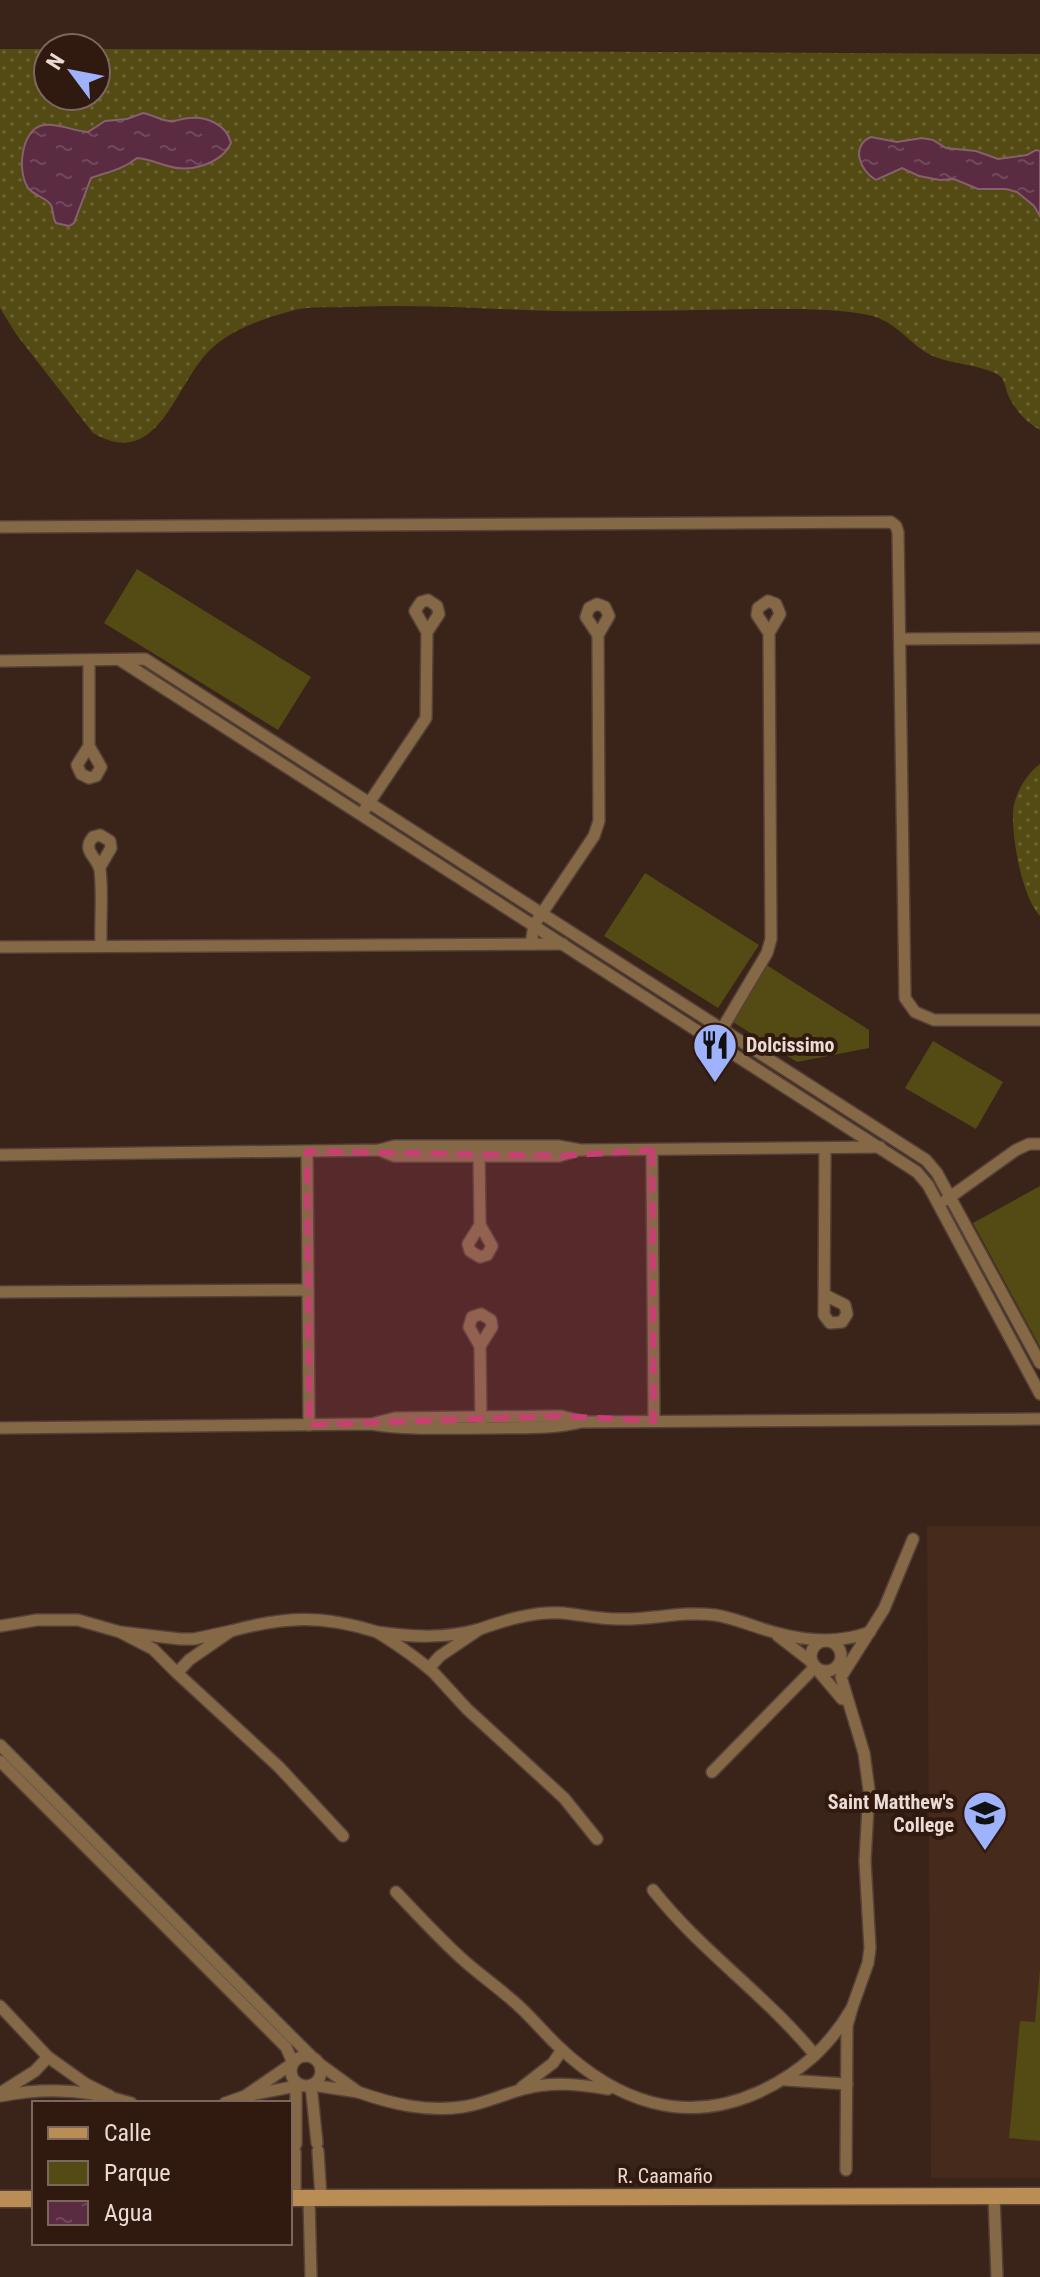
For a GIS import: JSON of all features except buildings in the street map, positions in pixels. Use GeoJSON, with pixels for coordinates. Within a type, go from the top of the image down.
{"type":"FeatureCollection","features":[{"type":"Feature","properties":{"kind":"street"},"geometry":{"type":"LineString","coordinates":[[0,527],[881,520],[896,526],[905,998],[915,1012],[934,1020],[1040,1020]]}},
{"type":"Feature","properties":{"kind":"street"},"geometry":{"type":"LineString","coordinates":[[361,815],[426,718],[427,632]]}},
{"type":"Feature","properties":{"kind":"street"},"geometry":{"type":"LineString","coordinates":[[715,1041],[767,953],[771,939],[769,633]]}},
{"type":"Feature","properties":{"kind":"street"},"geometry":{"type":"LineString","coordinates":[[531,944],[534,925],[594,836],[599,821],[598,635]]}},
{"type":"Feature","properties":{"kind":"street"},"geometry":{"type":"LineString","coordinates":[[900,639],[1040,638]]}},
{"type":"Feature","properties":{"kind":"street"},"geometry":{"type":"LineString","coordinates":[[119,659],[917,1172],[1035,1374],[1040,1394]]}},
{"type":"Feature","properties":{"kind":"street"},"geometry":{"type":"LineString","coordinates":[[0,661],[145,659],[905,1147],[932,1166],[1040,1363]]}},
{"type":"Feature","properties":{"kind":"street"},"geometry":{"type":"LineString","coordinates":[[89,660],[89,746]]}},
{"type":"Feature","properties":{"kind":"street"},"geometry":{"type":"LineString","coordinates":[[100,867],[101,946]]}},
{"type":"Feature","properties":{"kind":"street"},"geometry":{"type":"LineString","coordinates":[[0,947],[588,944]]}},
{"type":"Feature","properties":{"kind":"street"},"geometry":{"type":"LineString","coordinates":[[798,1095],[806,1083]]}},
{"type":"Feature","properties":{"kind":"street"},"geometry":{"type":"LineString","coordinates":[[846,1148],[859,1117]]}},
{"type":"Feature","properties":{"kind":"street"},"geometry":{"type":"LineString","coordinates":[[939,1205],[1016,1150],[1029,1144],[1040,1144]]}},
{"type":"Feature","properties":{"kind":"street"},"geometry":{"type":"LineString","coordinates":[[0,1155],[379,1150],[394,1146],[479,1151],[558,1146],[581,1150],[905,1147]]}},
{"type":"Feature","properties":{"kind":"street"},"geometry":{"type":"LineString","coordinates":[[825,1148],[825,1295]]}},
{"type":"Feature","properties":{"kind":"street"},"geometry":{"type":"LineString","coordinates":[[652,1150],[654,1421]]}},
{"type":"Feature","properties":{"kind":"street"},"geometry":{"type":"LineString","coordinates":[[307,1151],[309,1425]]}},
{"type":"Feature","properties":{"kind":"street"},"geometry":{"type":"LineString","coordinates":[[479,1151],[480,1225]]}},
{"type":"Feature","properties":{"kind":"street"},"geometry":{"type":"LineString","coordinates":[[0,1292],[308,1290]]}},
{"type":"Feature","properties":{"kind":"street"},"geometry":{"type":"LineString","coordinates":[[480,1346],[481,1422]]}},
{"type":"Feature","properties":{"kind":"street"},"geometry":{"type":"LineString","coordinates":[[0,1428],[371,1424],[395,1418],[481,1422],[561,1416],[582,1422],[1040,1419]]}},
{"type":"Feature","properties":{"kind":"street"},"geometry":{"type":"LineString","coordinates":[[815,1667],[828,1671],[843,1662],[870,1632],[884,1609],[913,1539]]}},
{"type":"Feature","properties":{"kind":"street"},"geometry":{"type":"LineString","coordinates":[[0,1626],[37,1620],[78,1620],[120,1632],[185,1639],[296,1618],[336,1621],[377,1632],[435,1637],[462,1634],[506,1620],[542,1614],[621,1619],[681,1613],[718,1615],[774,1632],[836,1644],[843,1662],[842,1685],[869,1773],[865,1861],[871,1931],[868,1963],[847,2026],[846,2170]]}},
{"type":"Feature","properties":{"kind":"street"},"geometry":{"type":"LineString","coordinates":[[429,1668],[440,1656],[480,1629]]}},
{"type":"Feature","properties":{"kind":"street"},"geometry":{"type":"LineString","coordinates":[[177,1673],[193,1657],[231,1631]]}},
{"type":"Feature","properties":{"kind":"street"},"geometry":{"type":"LineString","coordinates":[[120,1632],[153,1649],[279,1767],[343,1836]]}},
{"type":"Feature","properties":{"kind":"street"},"geometry":{"type":"LineString","coordinates":[[377,1632],[429,1668],[467,1709],[564,1798],[597,1839]]}},
{"type":"Feature","properties":{"kind":"street"},"geometry":{"type":"LineString","coordinates":[[774,1632],[815,1667],[837,1690],[849,1710]]}},
{"type":"Feature","properties":{"kind":"street"},"geometry":{"type":"LineString","coordinates":[[815,1667],[810,1654],[815,1645],[823,1640],[850,1638],[870,1632]]}},
{"type":"Feature","properties":{"kind":"street"},"geometry":{"type":"LineString","coordinates":[[411,1653],[420,1637]]}},
{"type":"Feature","properties":{"kind":"street"},"geometry":{"type":"LineString","coordinates":[[435,1637],[440,1656]]}},
{"type":"Feature","properties":{"kind":"street"},"geometry":{"type":"LineString","coordinates":[[162,1658],[168,1638]]}},
{"type":"Feature","properties":{"kind":"street"},"geometry":{"type":"LineString","coordinates":[[185,1639],[193,1657]]}},
{"type":"Feature","properties":{"kind":"street"},"geometry":{"type":"LineString","coordinates":[[712,1772],[815,1667]]}},
{"type":"Feature","properties":{"kind":"street"},"geometry":{"type":"LineString","coordinates":[[0,1745],[311,2056],[358,2092]]}},
{"type":"Feature","properties":{"kind":"street"},"geometry":{"type":"LineString","coordinates":[[0,1761],[286,2047],[293,2063],[291,2073],[303,2085],[318,2147],[304,2198]]}},
{"type":"Feature","properties":{"kind":"street"},"geometry":{"type":"LineString","coordinates":[[653,1890],[687,1931],[767,2001],[816,2054],[847,2057]]}},
{"type":"Feature","properties":{"kind":"street"},"geometry":{"type":"LineString","coordinates":[[396,1892],[460,1958],[511,1999],[562,2050],[613,2089]]}},
{"type":"Feature","properties":{"kind":"street"},"geometry":{"type":"LineString","coordinates":[[0,2006],[48,2057],[110,2096]]}},
{"type":"Feature","properties":{"kind":"street"},"geometry":{"type":"LineString","coordinates":[[303,2085],[358,2092],[399,2105],[440,2108],[477,2104],[529,2087],[554,2085],[613,2089],[672,2107],[702,2107],[740,2100],[786,2080],[840,2028],[852,2008]]}},
{"type":"Feature","properties":{"kind":"street"},"geometry":{"type":"LineString","coordinates":[[516,2091],[549,2067],[562,2050]]}},
{"type":"Feature","properties":{"kind":"street"},"geometry":{"type":"LineString","coordinates":[[816,2054],[816,2082]]}},
{"type":"Feature","properties":{"kind":"street"},"geometry":{"type":"LineString","coordinates":[[245,2096],[301,2056],[311,2056]]}},
{"type":"Feature","properties":{"kind":"street"},"geometry":{"type":"LineString","coordinates":[[0,2095],[35,2071],[48,2057]]}},
{"type":"Feature","properties":{"kind":"street"},"geometry":{"type":"LineString","coordinates":[[571,2085],[579,2064]]}},
{"type":"Feature","properties":{"kind":"street"},"geometry":{"type":"LineString","coordinates":[[231,2101],[303,2085],[320,2078],[321,2065]]}},
{"type":"Feature","properties":{"kind":"street"},"geometry":{"type":"LineString","coordinates":[[549,2067],[554,2085]]}},
{"type":"Feature","properties":{"kind":"street"},"geometry":{"type":"LineString","coordinates":[[58,2090],[63,2068]]}},
{"type":"Feature","properties":{"kind":"street"},"geometry":{"type":"LineString","coordinates":[[35,2071],[44,2090]]}},
{"type":"Feature","properties":{"kind":"street"},"geometry":{"type":"LineString","coordinates":[[786,2080],[847,2084]]}},
{"type":"Feature","properties":{"kind":"street"},"geometry":{"type":"LineString","coordinates":[[303,2085],[296,2148],[311,2277]]}},
{"type":"Feature","properties":{"kind":"street"},"geometry":{"type":"LineString","coordinates":[[0,2095],[58,2090],[110,2096],[125,2101]]}},
{"type":"Feature","properties":{"kind":"street"},"geometry":{"type":"LineString","coordinates":[[994,2196],[997,2277]]}},
{"type":"Feature","properties":{"kind":"street","name":"R. Caamaño"},"geometry":{"type":"LineString","coordinates":[[304,2198],[1040,2196]]}},
{"type":"Feature","properties":{"kind":"street"},"geometry":{"type":"LineString","coordinates":[[0,2199],[32,2199]]}},
{"type":"Feature","properties":{"kind":"highlighted area"},"geometry":{"type":"Polygon","coordinates":[[[652,1150],[654,1421],[561,1416],[309,1425],[307,1151],[559,1156],[652,1150]]]}},
{"type":"Feature","properties":{"kind":"shaded area","name":"Saint Matthew's College"},"geometry":{"type":"Polygon","coordinates":[[[927,1526],[1040,1526],[1040,2178],[931,2178],[927,1526]]]}},
{"type":"Feature","properties":{"kind":"green space"},"geometry":{"type":"Polygon","coordinates":[[[0,49],[32,49],[32,112],[112,112],[112,49],[1040,54],[1040,430],[1018,411],[997,374],[933,356],[896,328],[868,315],[796,309],[579,311],[375,306],[301,309],[237,331],[208,352],[162,420],[149,433],[134,441],[115,442],[93,433],[16,334],[0,308],[0,49]]]}},
{"type":"Feature","properties":{"kind":"green space"},"geometry":{"type":"Polygon","coordinates":[[[137,569],[311,677],[278,730],[104,623],[137,569]]]}},
{"type":"Feature","properties":{"kind":"green space"},"geometry":{"type":"Polygon","coordinates":[[[1040,764],[1040,916],[1028,896],[1019,867],[1013,813],[1015,799],[1022,786],[1040,764]]]}},
{"type":"Feature","properties":{"kind":"green space"},"geometry":{"type":"Polygon","coordinates":[[[645,873],[759,945],[718,1008],[604,936],[645,873]]]}},
{"type":"Feature","properties":{"kind":"green space"},"geometry":{"type":"Polygon","coordinates":[[[765,964],[869,1030],[869,1048],[797,1062],[733,1022],[765,964]]]}},
{"type":"Feature","properties":{"kind":"green space"},"geometry":{"type":"Polygon","coordinates":[[[933,1041],[1003,1082],[976,1129],[905,1088],[933,1041]]]}},
{"type":"Feature","properties":{"kind":"green space"},"geometry":{"type":"Polygon","coordinates":[[[1040,1186],[1040,1347],[973,1223],[1040,1186]]]}},
{"type":"Feature","properties":{"kind":"green space"},"geometry":{"type":"Polygon","coordinates":[[[1040,1969],[1040,2141],[1009,2138],[1020,2021],[1035,2022],[1040,1969]]]}},
{"type":"Feature","properties":{"kind":"water"},"geometry":{"type":"Polygon","coordinates":[[[143,113],[169,121],[186,118],[209,120],[225,131],[231,143],[220,156],[204,165],[177,168],[137,158],[91,178],[74,223],[69,226],[56,223],[51,205],[30,190],[23,174],[23,153],[30,134],[44,125],[88,132],[105,121],[127,119],[143,113]]]}},
{"type":"Feature","properties":{"kind":"water"},"geometry":{"type":"Polygon","coordinates":[[[871,137],[897,142],[922,138],[946,148],[976,151],[998,159],[1040,151],[1040,216],[1034,206],[1017,192],[1006,189],[978,189],[954,179],[919,176],[902,168],[876,180],[862,165],[859,152],[871,137]]]}},
{"type":"Feature","properties":{"kind":"place","name":"Dolcissimo"},"geometry":{"type":"Point","coordinates":[715,1084]}},
{"type":"Feature","properties":{"kind":"place","name":"Saint Matthew's College"},"geometry":{"type":"Point","coordinates":[985,1852]}}]}
